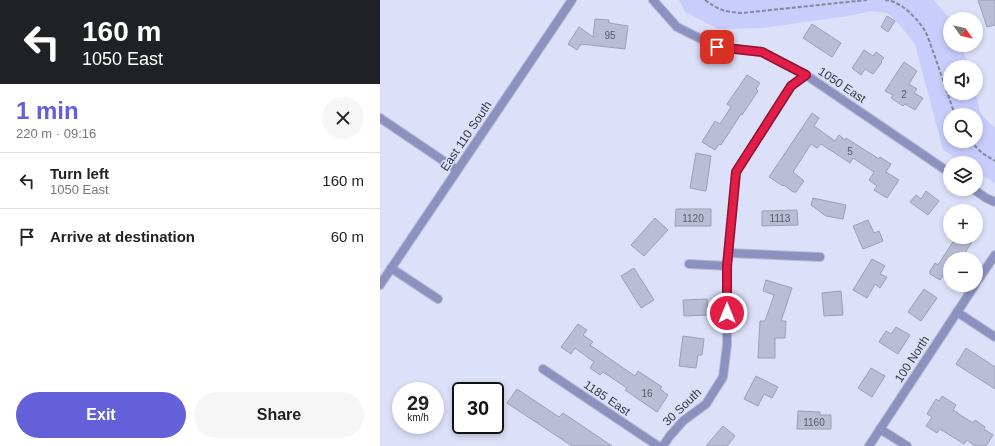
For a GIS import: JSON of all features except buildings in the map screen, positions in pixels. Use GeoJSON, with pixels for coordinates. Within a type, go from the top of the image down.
{"type":"FeatureCollection","features":[{"type":"Feature","properties":{"kind":"street","name":"East 110 South"},"geometry":{"type":"LineString","coordinates":[[380,285],[572,0]]}},
{"type":"Feature","properties":{"kind":"street","name":"1050 East"},"geometry":{"type":"LineString","coordinates":[[653,0],[677,27],[717,47],[762,52],[806,75],[943,168]]}},
{"type":"Feature","properties":{"kind":"street","name":"30 South"},"geometry":{"type":"LineString","coordinates":[[663,446],[684,421],[706,404],[723,377],[727,345],[727,266],[736,172],[791,86],[806,75]]}},
{"type":"Feature","properties":{"kind":"street"},"geometry":{"type":"LineString","coordinates":[[380,118],[457,170]]}},
{"type":"Feature","properties":{"kind":"street"},"geometry":{"type":"LineString","coordinates":[[983,196],[995,202]]}},
{"type":"Feature","properties":{"kind":"street"},"geometry":{"type":"LineString","coordinates":[[728,253],[820,257]]}},
{"type":"Feature","properties":{"kind":"street","name":"100 North"},"geometry":{"type":"LineString","coordinates":[[983,272],[995,255]]}},
{"type":"Feature","properties":{"kind":"street"},"geometry":{"type":"LineString","coordinates":[[689,264],[727,266]]}},
{"type":"Feature","properties":{"kind":"street"},"geometry":{"type":"LineString","coordinates":[[391,268],[438,300]]}},
{"type":"Feature","properties":{"kind":"street","name":"100 North"},"geometry":{"type":"LineString","coordinates":[[869,446],[970,292]]}},
{"type":"Feature","properties":{"kind":"street"},"geometry":{"type":"LineString","coordinates":[[957,312],[995,337]]}},
{"type":"Feature","properties":{"kind":"street","name":"1185 East"},"geometry":{"type":"LineString","coordinates":[[543,369],[658,446]]}},
{"type":"Feature","properties":{"kind":"street"},"geometry":{"type":"LineString","coordinates":[[880,429],[906,446]]}},
{"type":"Feature","properties":{"kind":"path"},"geometry":{"type":"LineString","coordinates":[[705,0],[720,10],[742,13],[867,0]]}},
{"type":"Feature","properties":{"kind":"path"},"geometry":{"type":"LineString","coordinates":[[885,0],[895,2],[908,11],[926,32],[953,108]]}},
{"type":"Feature","properties":{"kind":"path"},"geometry":{"type":"LineString","coordinates":[[977,148],[995,161]]}},
{"type":"Feature","properties":{"kind":"shaded area"},"geometry":{"type":"Polygon","coordinates":[[[679,0],[934,0],[944,12],[943,52],[964,52],[966,60],[943,60],[943,100],[977,100],[979,108],[943,108],[943,148],[983,148],[983,116],[995,128],[995,183],[983,175],[983,156],[953,156],[943,150],[915,44],[888,13],[871,11],[848,16],[763,28],[718,29],[685,12],[679,0]]]}},
{"type":"Feature","properties":{"kind":"route"},"geometry":{"type":"LineString","coordinates":[[717,47],[762,52],[806,75],[791,86],[736,172],[727,266],[727,313]]}}]}
